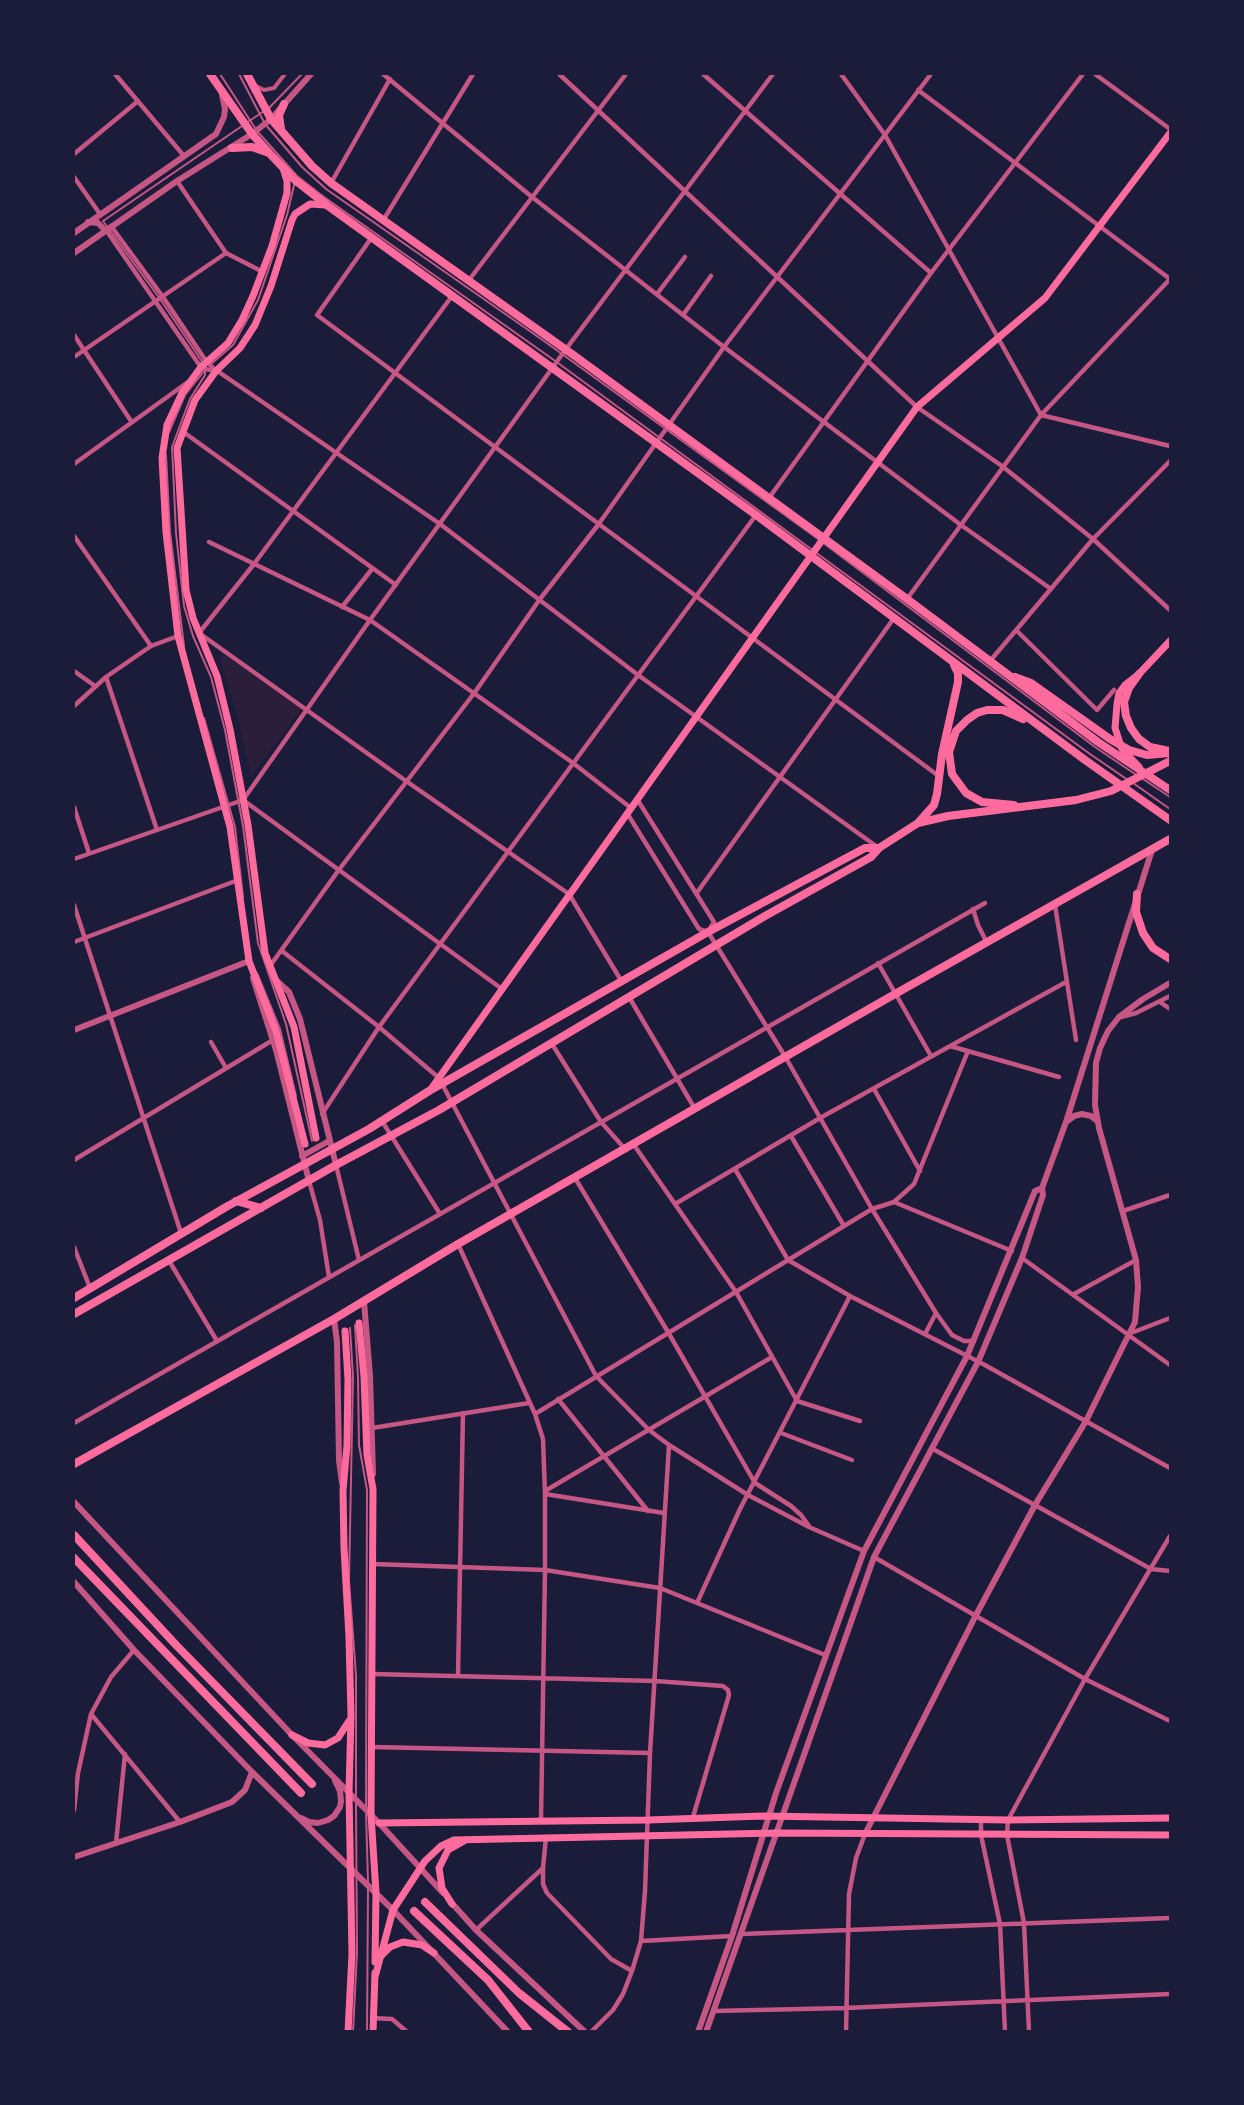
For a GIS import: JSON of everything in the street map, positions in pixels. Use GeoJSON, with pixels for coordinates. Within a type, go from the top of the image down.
{"type":"FeatureCollection","features":[{"type":"Feature","properties":{"kind":"main road"},"geometry":{"type":"LineString","coordinates":[[210,74],[270,154],[328,206],[452,296],[556,366],[756,515],[813,554],[1046,731]]}},
{"type":"Feature","properties":{"kind":"main road"},"geometry":{"type":"LineString","coordinates":[[249,78],[268,121],[281,131],[312,166],[331,183],[469,280],[823,541],[907,599],[1096,745],[1148,774],[1170,790]]}},
{"type":"Feature","properties":{"kind":"main road"},"geometry":{"type":"LineString","coordinates":[[281,131],[279,115],[284,104]]}},
{"type":"Feature","properties":{"kind":"main road"},"geometry":{"type":"LineString","coordinates":[[441,1081],[569,894],[917,407],[1045,298],[1170,131]]}},
{"type":"Feature","properties":{"kind":"main road"},"geometry":{"type":"LineString","coordinates":[[232,148],[252,147],[270,154]]}},
{"type":"Feature","properties":{"kind":"main road"},"geometry":{"type":"LineString","coordinates":[[281,166],[287,181],[287,194],[263,272],[242,320],[228,343],[190,381],[166,424],[163,452],[166,532],[178,636],[227,806],[250,965],[276,1031],[310,1142]]}},
{"type":"Feature","properties":{"kind":"main road"},"geometry":{"type":"LineString","coordinates":[[310,1142],[299,1046],[263,940],[230,729],[217,676],[199,633],[186,590],[177,448],[195,400],[216,371],[240,348],[255,325],[271,286],[295,213],[310,204],[328,206]]}},
{"type":"Feature","properties":{"kind":"main road"},"geometry":{"type":"LineString","coordinates":[[1148,774],[1122,749],[1115,728],[1117,704],[1119,693],[1125,685],[1139,674],[1170,641]]}},
{"type":"Feature","properties":{"kind":"main road"},"geometry":{"type":"LineString","coordinates":[[74,1314],[336,1165],[453,1102],[871,857],[879,848],[918,823],[933,805],[940,777],[942,754],[958,682],[958,673],[952,661]]}},
{"type":"Feature","properties":{"kind":"main road"},"geometry":{"type":"LineString","coordinates":[[1139,674],[1124,702],[1125,716],[1139,739],[1150,747],[1170,752]]}},
{"type":"Feature","properties":{"kind":"main road"},"geometry":{"type":"LineString","coordinates":[[1007,675],[1031,683],[1129,750],[1147,755],[1170,752]]}},
{"type":"Feature","properties":{"kind":"main road"},"geometry":{"type":"LineString","coordinates":[[1036,806],[989,803],[975,799],[966,793],[956,781],[950,767],[949,752],[953,737],[961,725],[973,715],[987,710],[1003,710],[1046,731],[1088,757],[1170,820]]}},
{"type":"Feature","properties":{"kind":"main road"},"geometry":{"type":"LineString","coordinates":[[918,823],[948,816],[1076,800],[1111,791],[1170,761]]}},
{"type":"Feature","properties":{"kind":"main road"},"geometry":{"type":"LineString","coordinates":[[74,1464],[334,1319],[458,1244],[1170,839]]}},
{"type":"Feature","properties":{"kind":"main road"},"geometry":{"type":"LineString","coordinates":[[74,1298],[303,1160],[382,1121],[441,1081],[708,932],[866,848],[879,848]]}},
{"type":"Feature","properties":{"kind":"main road"},"geometry":{"type":"LineString","coordinates":[[1137,894],[1136,912],[1143,933],[1153,948],[1170,959]]}},
{"type":"Feature","properties":{"kind":"main road"},"geometry":{"type":"LineString","coordinates":[[236,1201],[261,1208]]}},
{"type":"Feature","properties":{"kind":"main road"},"geometry":{"type":"LineString","coordinates":[[357,1324],[364,1377],[366,1445],[373,1489],[372,1747],[369,1812],[376,1893],[373,2031]]}},
{"type":"Feature","properties":{"kind":"main road"},"geometry":{"type":"LineString","coordinates":[[348,1330],[347,1445],[343,1491],[344,1581],[349,1637],[351,1715],[349,1793],[354,1872],[348,2031]]}},
{"type":"Feature","properties":{"kind":"main road"},"geometry":{"type":"LineString","coordinates":[[74,1535],[177,1646],[312,1784]]}},
{"type":"Feature","properties":{"kind":"main road"},"geometry":{"type":"LineString","coordinates":[[74,1558],[301,1793]]}},
{"type":"Feature","properties":{"kind":"main road"},"geometry":{"type":"LineString","coordinates":[[292,1734],[312,1744],[322,1746],[329,1744],[343,1733],[351,1715]]}},
{"type":"Feature","properties":{"kind":"main road"},"geometry":{"type":"LineString","coordinates":[[379,1823],[648,1820],[769,1816],[1008,1820],[1170,1818]]}},
{"type":"Feature","properties":{"kind":"main road"},"geometry":{"type":"LineString","coordinates":[[375,1977],[393,1910],[430,1855],[444,1843],[457,1839],[763,1833],[1170,1835]]}},
{"type":"Feature","properties":{"kind":"main road"},"geometry":{"type":"LineString","coordinates":[[453,1904],[440,1883],[440,1865],[450,1848],[472,1840]]}},
{"type":"Feature","properties":{"kind":"main road"},"geometry":{"type":"LineString","coordinates":[[425,1902],[519,1993],[567,2031]]}},
{"type":"Feature","properties":{"kind":"main road"},"geometry":{"type":"LineString","coordinates":[[414,1911],[488,1980],[529,2031]]}},
{"type":"Feature","properties":{"kind":"main road"},"geometry":{"type":"LineString","coordinates":[[378,1961],[387,1949],[399,1943],[416,1944],[434,1953]]}},
{"type":"Feature","properties":{"kind":"street"},"geometry":{"type":"LineString","coordinates":[[115,74],[184,156]]}},
{"type":"Feature","properties":{"kind":"street"},"geometry":{"type":"LineString","coordinates":[[249,78],[259,88],[269,90],[278,85],[285,74]]}},
{"type":"Feature","properties":{"kind":"street"},"geometry":{"type":"LineString","coordinates":[[74,253],[177,181],[255,132],[311,74]]}},
{"type":"Feature","properties":{"kind":"street"},"geometry":{"type":"LineString","coordinates":[[383,74],[532,197],[724,347],[961,525],[1051,589]]}},
{"type":"Feature","properties":{"kind":"street"},"geometry":{"type":"LineString","coordinates":[[384,219],[473,74]]}},
{"type":"Feature","properties":{"kind":"street"},"geometry":{"type":"LineString","coordinates":[[559,74],[917,407],[1002,466],[1094,539],[1170,610]]}},
{"type":"Feature","properties":{"kind":"street"},"geometry":{"type":"LineString","coordinates":[[469,280],[626,74]]}},
{"type":"Feature","properties":{"kind":"street"},"geometry":{"type":"LineString","coordinates":[[703,74],[931,273]]}},
{"type":"Feature","properties":{"kind":"street"},"geometry":{"type":"LineString","coordinates":[[711,80],[716,74]]}},
{"type":"Feature","properties":{"kind":"street"},"geometry":{"type":"LineString","coordinates":[[74,859],[241,801],[565,352],[773,74]]}},
{"type":"Feature","properties":{"kind":"street"},"geometry":{"type":"LineString","coordinates":[[841,74],[885,135],[1041,415],[1170,446]]}},
{"type":"Feature","properties":{"kind":"street"},"geometry":{"type":"LineString","coordinates":[[270,966],[338,871],[474,692],[540,599],[598,525],[724,347],[931,74]]}},
{"type":"Feature","properties":{"kind":"street"},"geometry":{"type":"LineString","coordinates":[[769,499],[931,273],[1083,74]]}},
{"type":"Feature","properties":{"kind":"street"},"geometry":{"type":"LineString","coordinates":[[1095,74],[1170,131]]}},
{"type":"Feature","properties":{"kind":"street"},"geometry":{"type":"LineString","coordinates":[[331,183],[390,79]]}},
{"type":"Feature","properties":{"kind":"street"},"geometry":{"type":"LineString","coordinates":[[74,233],[216,134],[220,129],[225,109],[218,86]]}},
{"type":"Feature","properties":{"kind":"street"},"geometry":{"type":"LineString","coordinates":[[907,599],[1041,415],[1170,279],[918,90]]}},
{"type":"Feature","properties":{"kind":"street"},"geometry":{"type":"LineString","coordinates":[[74,154],[138,101]]}},
{"type":"Feature","properties":{"kind":"street"},"geometry":{"type":"LineString","coordinates":[[74,177],[99,214]]}},
{"type":"Feature","properties":{"kind":"street"},"geometry":{"type":"LineString","coordinates":[[177,181],[226,253],[263,272]]}},
{"type":"Feature","properties":{"kind":"street"},"geometry":{"type":"LineString","coordinates":[[88,222],[98,223],[108,228],[205,366],[216,371],[440,524],[638,675],[879,848]]}},
{"type":"Feature","properties":{"kind":"street"},"geometry":{"type":"LineString","coordinates":[[372,237],[317,315],[940,777]]}},
{"type":"Feature","properties":{"kind":"street"},"geometry":{"type":"LineString","coordinates":[[74,357],[226,253]]}},
{"type":"Feature","properties":{"kind":"street"},"geometry":{"type":"LineString","coordinates":[[657,294],[685,256]]}},
{"type":"Feature","properties":{"kind":"street"},"geometry":{"type":"LineString","coordinates":[[683,315],[711,276]]}},
{"type":"Feature","properties":{"kind":"street"},"geometry":{"type":"LineString","coordinates":[[452,296],[254,564],[199,633],[569,894],[622,982]]}},
{"type":"Feature","properties":{"kind":"street"},"geometry":{"type":"LineString","coordinates":[[74,335],[131,421]]}},
{"type":"Feature","properties":{"kind":"street"},"geometry":{"type":"LineString","coordinates":[[74,464],[131,421],[190,381]]}},
{"type":"Feature","properties":{"kind":"street"},"geometry":{"type":"LineString","coordinates":[[182,431],[396,585]]}},
{"type":"Feature","properties":{"kind":"street"},"geometry":{"type":"LineString","coordinates":[[990,661],[1094,539],[1170,461]]}},
{"type":"Feature","properties":{"kind":"street"},"geometry":{"type":"LineString","coordinates":[[322,1114],[379,1027],[756,515]]}},
{"type":"Feature","properties":{"kind":"street"},"geometry":{"type":"LineString","coordinates":[[74,536],[151,646]]}},
{"type":"Feature","properties":{"kind":"street"},"geometry":{"type":"LineString","coordinates":[[209,542],[370,620],[573,763],[629,810],[699,929],[708,932],[715,947],[786,1058],[872,1209],[936,1313],[952,1335],[964,1341],[988,1338]]}},
{"type":"Feature","properties":{"kind":"street"},"geometry":{"type":"LineString","coordinates":[[342,606],[372,568]]}},
{"type":"Feature","properties":{"kind":"street"},"geometry":{"type":"LineString","coordinates":[[696,894],[894,616]]}},
{"type":"Feature","properties":{"kind":"street"},"geometry":{"type":"LineString","coordinates":[[1016,630],[1097,710],[1114,690]]}},
{"type":"Feature","properties":{"kind":"street"},"geometry":{"type":"LineString","coordinates":[[74,706],[106,677],[151,646],[178,636]]}},
{"type":"Feature","properties":{"kind":"street"},"geometry":{"type":"LineString","coordinates":[[74,671],[95,686]]}},
{"type":"Feature","properties":{"kind":"street"},"geometry":{"type":"LineString","coordinates":[[106,677],[157,830]]}},
{"type":"Feature","properties":{"kind":"street"},"geometry":{"type":"LineString","coordinates":[[637,799],[714,921],[708,932]]}},
{"type":"Feature","properties":{"kind":"street"},"geometry":{"type":"LineString","coordinates":[[241,801],[502,989]]}},
{"type":"Feature","properties":{"kind":"street"},"geometry":{"type":"LineString","coordinates":[[74,807],[89,853]]}},
{"type":"Feature","properties":{"kind":"street"},"geometry":{"type":"LineString","coordinates":[[706,2031],[874,1557],[978,1362],[1022,1258],[1044,1195],[1042,1188],[1066,1122],[1152,850]]}},
{"type":"Feature","properties":{"kind":"street"},"geometry":{"type":"LineString","coordinates":[[74,942],[238,880]]}},
{"type":"Feature","properties":{"kind":"street"},"geometry":{"type":"LineString","coordinates":[[74,1423],[985,903]]}},
{"type":"Feature","properties":{"kind":"street"},"geometry":{"type":"LineString","coordinates":[[1055,904],[1076,1040]]}},
{"type":"Feature","properties":{"kind":"street"},"geometry":{"type":"LineString","coordinates":[[74,905],[181,1233]]}},
{"type":"Feature","properties":{"kind":"street"},"geometry":{"type":"LineString","coordinates":[[973,909],[987,943]]}},
{"type":"Feature","properties":{"kind":"street"},"geometry":{"type":"LineString","coordinates":[[282,951],[379,1027],[441,1081],[596,1376],[649,1430],[669,1445],[748,1495],[809,1527],[864,1551]]}},
{"type":"Feature","properties":{"kind":"street"},"geometry":{"type":"LineString","coordinates":[[878,963],[931,1056]]}},
{"type":"Feature","properties":{"kind":"street"},"geometry":{"type":"LineString","coordinates":[[74,1030],[250,965],[273,1040],[320,1220],[329,1276]]}},
{"type":"Feature","properties":{"kind":"street"},"geometry":{"type":"LineString","coordinates":[[276,980],[289,992],[300,1019],[359,1260]]}},
{"type":"Feature","properties":{"kind":"street"},"geometry":{"type":"LineString","coordinates":[[675,1204],[820,1118],[1066,982]]}},
{"type":"Feature","properties":{"kind":"street"},"geometry":{"type":"LineString","coordinates":[[846,2031],[847,1930],[851,1879],[865,1834],[976,1615],[1035,1505],[1086,1421],[1130,1335],[1137,1305],[1136,1260],[1097,1121],[1094,1085],[1096,1064],[1108,1031],[1119,1017],[1170,982]]}},
{"type":"Feature","properties":{"kind":"street"},"geometry":{"type":"LineString","coordinates":[[1119,1017],[1136,1013],[1170,996]]}},
{"type":"Feature","properties":{"kind":"street"},"geometry":{"type":"LineString","coordinates":[[629,997],[695,1109]]}},
{"type":"Feature","properties":{"kind":"street"},"geometry":{"type":"LineString","coordinates":[[1160,1002],[1170,1010]]}},
{"type":"Feature","properties":{"kind":"street"},"geometry":{"type":"LineString","coordinates":[[74,1160],[273,1040]]}},
{"type":"Feature","properties":{"kind":"street"},"geometry":{"type":"LineString","coordinates":[[211,1042],[226,1068]]}},
{"type":"Feature","properties":{"kind":"street"},"geometry":{"type":"LineString","coordinates":[[552,1044],[601,1122],[626,1150]]}},
{"type":"Feature","properties":{"kind":"street"},"geometry":{"type":"LineString","coordinates":[[950,1046],[1059,1077]]}},
{"type":"Feature","properties":{"kind":"street"},"geometry":{"type":"LineString","coordinates":[[535,1414],[872,1209],[894,1202],[914,1184],[968,1051]]}},
{"type":"Feature","properties":{"kind":"street"},"geometry":{"type":"LineString","coordinates":[[874,1089],[920,1171]]}},
{"type":"Feature","properties":{"kind":"street"},"geometry":{"type":"LineString","coordinates":[[1066,1122],[1082,1114],[1091,1116],[1097,1121]]}},
{"type":"Feature","properties":{"kind":"street"},"geometry":{"type":"LineString","coordinates":[[382,1121],[440,1214]]}},
{"type":"Feature","properties":{"kind":"street"},"geometry":{"type":"LineString","coordinates":[[791,1136],[844,1226]]}},
{"type":"Feature","properties":{"kind":"street"},"geometry":{"type":"LineString","coordinates":[[634,1145],[736,1292],[797,1401],[860,1421]]}},
{"type":"Feature","properties":{"kind":"street"},"geometry":{"type":"LineString","coordinates":[[735,1169],[788,1260],[850,1296],[967,1356],[1170,1468]]}},
{"type":"Feature","properties":{"kind":"street"},"geometry":{"type":"LineString","coordinates":[[575,1178],[668,1332],[755,1483],[790,1506],[801,1515],[809,1527]]}},
{"type":"Feature","properties":{"kind":"street"},"geometry":{"type":"LineString","coordinates":[[698,2031],[732,1936],[763,1833],[864,1551],[967,1356],[1035,1191],[1042,1188]]}},
{"type":"Feature","properties":{"kind":"street"},"geometry":{"type":"LineString","coordinates":[[1123,1211],[1170,1195]]}},
{"type":"Feature","properties":{"kind":"street"},"geometry":{"type":"LineString","coordinates":[[894,1202],[1011,1251]]}},
{"type":"Feature","properties":{"kind":"street"},"geometry":{"type":"LineString","coordinates":[[458,1244],[535,1414],[543,1439],[545,1570],[541,1821]]}},
{"type":"Feature","properties":{"kind":"street"},"geometry":{"type":"LineString","coordinates":[[74,1246],[90,1288]]}},
{"type":"Feature","properties":{"kind":"street"},"geometry":{"type":"LineString","coordinates":[[1022,1258],[1170,1365]]}},
{"type":"Feature","properties":{"kind":"street"},"geometry":{"type":"LineString","coordinates":[[168,1260],[217,1341]]}},
{"type":"Feature","properties":{"kind":"street"},"geometry":{"type":"LineString","coordinates":[[1074,1294],[1136,1260]]}},
{"type":"Feature","properties":{"kind":"street"},"geometry":{"type":"LineString","coordinates":[[696,1603],[748,1495],[850,1296]]}},
{"type":"Feature","properties":{"kind":"street"},"geometry":{"type":"LineString","coordinates":[[364,1301],[372,1428],[373,1489]]}},
{"type":"Feature","properties":{"kind":"street"},"geometry":{"type":"LineString","coordinates":[[925,1335],[936,1313]]}},
{"type":"Feature","properties":{"kind":"street"},"geometry":{"type":"LineString","coordinates":[[1130,1335],[1170,1318]]}},
{"type":"Feature","properties":{"kind":"street"},"geometry":{"type":"LineString","coordinates":[[334,1319],[338,1342],[339,1460],[343,1491]]}},
{"type":"Feature","properties":{"kind":"street"},"geometry":{"type":"LineString","coordinates":[[545,1493],[772,1357]]}},
{"type":"Feature","properties":{"kind":"street"},"geometry":{"type":"LineString","coordinates":[[558,1399],[648,1511]]}},
{"type":"Feature","properties":{"kind":"street"},"geometry":{"type":"LineString","coordinates":[[372,1428],[529,1403]]}},
{"type":"Feature","properties":{"kind":"street"},"geometry":{"type":"LineString","coordinates":[[458,1676],[463,1413]]}},
{"type":"Feature","properties":{"kind":"street"},"geometry":{"type":"LineString","coordinates":[[781,1433],[852,1460]]}},
{"type":"Feature","properties":{"kind":"street"},"geometry":{"type":"LineString","coordinates":[[591,2031],[613,2010],[623,1994],[641,1941],[669,1445]]}},
{"type":"Feature","properties":{"kind":"street"},"geometry":{"type":"LineString","coordinates":[[933,1449],[1151,1569],[1170,1571]]}},
{"type":"Feature","properties":{"kind":"street"},"geometry":{"type":"LineString","coordinates":[[545,1493],[664,1513]]}},
{"type":"Feature","properties":{"kind":"street"},"geometry":{"type":"LineString","coordinates":[[74,1504],[328,1772],[369,1812],[476,1930],[585,2031]]}},
{"type":"Feature","properties":{"kind":"street"},"geometry":{"type":"LineString","coordinates":[[1029,2031],[1024,1923],[1007,1835],[1008,1820],[1085,1679],[1170,1536]]}},
{"type":"Feature","properties":{"kind":"street"},"geometry":{"type":"LineString","coordinates":[[874,1557],[1085,1679],[1170,1721]]}},
{"type":"Feature","properties":{"kind":"street"},"geometry":{"type":"LineString","coordinates":[[373,1564],[545,1570],[660,1588],[825,1655]]}},
{"type":"Feature","properties":{"kind":"street"},"geometry":{"type":"LineString","coordinates":[[74,1582],[134,1650],[252,1772],[393,1910],[508,2031]]}},
{"type":"Feature","properties":{"kind":"street"},"geometry":{"type":"LineString","coordinates":[[74,1810],[78,1773],[91,1714],[111,1677],[134,1650]]}},
{"type":"Feature","properties":{"kind":"street"},"geometry":{"type":"LineString","coordinates":[[372,1674],[655,1681],[723,1686],[728,1690],[729,1695],[693,1817]]}},
{"type":"Feature","properties":{"kind":"street"},"geometry":{"type":"LineString","coordinates":[[91,1714],[180,1822]]}},
{"type":"Feature","properties":{"kind":"street"},"geometry":{"type":"LineString","coordinates":[[372,1747],[650,1753]]}},
{"type":"Feature","properties":{"kind":"street"},"geometry":{"type":"LineString","coordinates":[[116,1843],[125,1754]]}},
{"type":"Feature","properties":{"kind":"street"},"geometry":{"type":"LineString","coordinates":[[74,1857],[180,1822],[235,1800],[245,1791],[252,1772]]}},
{"type":"Feature","properties":{"kind":"street"},"geometry":{"type":"LineString","coordinates":[[291,1811],[312,1823],[334,1816],[340,1807],[341,1797],[339,1788],[328,1772]]}},
{"type":"Feature","properties":{"kind":"street"},"geometry":{"type":"LineString","coordinates":[[981,1819],[981,1835],[1000,1924],[1005,2031]]}},
{"type":"Feature","properties":{"kind":"street"},"geometry":{"type":"LineString","coordinates":[[546,1837],[543,1884],[547,1893],[611,1959],[632,1971]]}},
{"type":"Feature","properties":{"kind":"street"},"geometry":{"type":"LineString","coordinates":[[476,1930],[543,1868]]}},
{"type":"Feature","properties":{"kind":"street"},"geometry":{"type":"LineString","coordinates":[[741,1934],[1170,1918]]}},
{"type":"Feature","properties":{"kind":"street"},"geometry":{"type":"LineString","coordinates":[[641,1941],[732,1936]]}},
{"type":"Feature","properties":{"kind":"street"},"geometry":{"type":"LineString","coordinates":[[713,2011],[845,2008],[1170,1994]]}},
{"type":"Feature","properties":{"kind":"street"},"geometry":{"type":"LineString","coordinates":[[372,2018],[392,2019],[407,2031]]}},
{"type":"Feature","properties":{"kind":"lane"},"geometry":{"type":"LineString","coordinates":[[220,74],[248,123]]}},
{"type":"Feature","properties":{"kind":"lane"},"geometry":{"type":"LineString","coordinates":[[239,74],[263,113]]}},
{"type":"Feature","properties":{"kind":"lane"},"geometry":{"type":"LineString","coordinates":[[108,228],[103,221],[263,113],[302,74]]}},
{"type":"Feature","properties":{"kind":"lane"},"geometry":{"type":"LineString","coordinates":[[268,121],[302,167],[326,189],[565,352]]}},
{"type":"Feature","properties":{"kind":"lane"},"geometry":{"type":"LineString","coordinates":[[255,132],[296,178],[556,366]]}},
{"type":"Feature","properties":{"kind":"lane"},"geometry":{"type":"LineString","coordinates":[[296,178],[258,300],[233,345],[205,366],[185,395],[171,425],[165,459],[182,635],[227,806],[235,827],[250,953],[280,1029],[310,1142]]}},
{"type":"Feature","properties":{"kind":"lane"},"geometry":{"type":"LineString","coordinates":[[205,366],[205,375],[190,399],[172,447],[176,523],[187,619],[206,664],[215,693],[241,801],[258,942],[286,1024],[310,1142]]}},
{"type":"Feature","properties":{"kind":"lane"},"geometry":{"type":"LineString","coordinates":[[667,427],[1096,745],[1170,797]]}},
{"type":"Feature","properties":{"kind":"lane"},"geometry":{"type":"LineString","coordinates":[[657,440],[1088,757],[1170,809]]}},
{"type":"Feature","properties":{"kind":"lane"},"geometry":{"type":"LineString","coordinates":[[357,1324],[359,1445],[367,1490],[369,1812],[367,2031]]}},
{"type":"Feature","properties":{"kind":"lane"},"geometry":{"type":"LineString","coordinates":[[348,1330],[353,1377],[349,1570],[356,1676],[354,1872],[357,1953],[353,2031]]}},
{"type":"Feature","properties":{"kind":"shaded area"},"geometry":{"type":"Polygon","coordinates":[[[224,654],[302,709],[251,776],[236,711],[220,660],[224,654]]]}}]}
